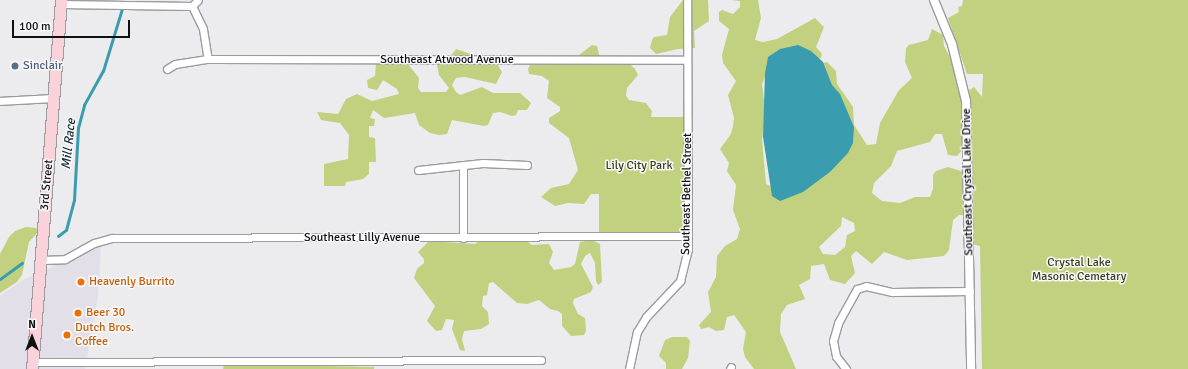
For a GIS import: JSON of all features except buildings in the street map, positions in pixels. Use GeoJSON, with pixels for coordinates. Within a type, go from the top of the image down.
{"type":"FeatureCollection","features":[{"type":"Feature","properties":{"kind":"highway","name":"3rd Street"},"geometry":{"type":"LineString","coordinates":[[32,365],[61,2]]}},
{"type":"Feature","properties":{"kind":"street"},"geometry":{"type":"LineString","coordinates":[[61,2],[192,6],[198,0]]}},
{"type":"Feature","properties":{"kind":"street","name":"Southeast Bethel Street"},"geometry":{"type":"LineString","coordinates":[[629,369],[633,343],[641,324],[680,281],[688,249],[687,0]]}},
{"type":"Feature","properties":{"kind":"street","name":"Southeast Crystal Lake Drive"},"geometry":{"type":"LineString","coordinates":[[934,0],[952,44],[966,100],[971,369]]}},
{"type":"Feature","properties":{"kind":"street"},"geometry":{"type":"LineString","coordinates":[[192,6],[203,30],[208,59]]}},
{"type":"Feature","properties":{"kind":"street","name":"Southeast Atwood Avenue"},"geometry":{"type":"LineString","coordinates":[[167,69],[181,62],[208,59],[687,60]]}},
{"type":"Feature","properties":{"kind":"street"},"geometry":{"type":"LineString","coordinates":[[0,101],[54,98]]}},
{"type":"Feature","properties":{"kind":"street"},"geometry":{"type":"LineString","coordinates":[[463,165],[463,238]]}},
{"type":"Feature","properties":{"kind":"street"},"geometry":{"type":"LineString","coordinates":[[418,170],[463,165],[527,165]]}},
{"type":"Feature","properties":{"kind":"street","name":"Southeast Lilly Avenue"},"geometry":{"type":"LineString","coordinates":[[40,260],[65,260],[94,243],[112,238],[463,238],[688,236]]}},
{"type":"Feature","properties":{"kind":"street"},"geometry":{"type":"LineString","coordinates":[[846,369],[836,356],[832,341],[838,323],[857,289],[866,286],[892,292],[970,290]]}},
{"type":"Feature","properties":{"kind":"street"},"geometry":{"type":"LineString","coordinates":[[32,365],[218,361],[541,360]]}},
{"type":"Feature","properties":{"kind":"street"},"geometry":{"type":"LineString","coordinates":[[217,369],[218,361]]}},
{"type":"Feature","properties":{"kind":"shaded area"},"geometry":{"type":"Polygon","coordinates":[[[101,245],[98,296],[85,369],[0,369],[0,296],[23,280],[101,245]]]}},
{"type":"Feature","properties":{"kind":"green space"},"geometry":{"type":"Polygon","coordinates":[[[683,0],[708,0],[709,21],[694,31],[695,48],[678,49],[656,54],[650,48],[652,40],[654,37],[667,35],[670,17],[683,0]]]}},
{"type":"Feature","properties":{"kind":"green space","name":"Crystal Lake Masonic Cemetary"},"geometry":{"type":"Polygon","coordinates":[[[731,0],[758,0],[761,18],[755,40],[763,42],[777,39],[815,18],[824,27],[816,47],[822,54],[821,58],[767,72],[762,84],[766,116],[762,139],[766,184],[774,188],[835,98],[822,63],[827,62],[836,71],[837,84],[853,107],[854,125],[867,145],[876,144],[880,123],[899,90],[912,78],[905,62],[906,48],[909,45],[928,40],[932,29],[943,35],[944,46],[956,68],[955,78],[958,91],[967,92],[974,87],[982,97],[983,74],[967,74],[948,18],[959,12],[958,7],[962,6],[963,0],[1188,0],[1188,369],[982,369],[980,246],[968,243],[964,215],[959,215],[953,220],[949,250],[944,256],[907,260],[884,252],[872,264],[856,251],[851,256],[855,273],[845,284],[830,280],[824,264],[811,266],[810,279],[799,285],[805,299],[787,305],[781,314],[780,332],[796,369],[754,369],[745,357],[743,349],[746,332],[734,315],[727,317],[724,330],[716,331],[709,327],[701,329],[699,325],[711,312],[708,292],[716,277],[717,256],[725,246],[737,239],[740,229],[733,210],[736,185],[727,171],[729,163],[720,149],[731,134],[733,126],[734,118],[728,95],[736,81],[723,63],[722,55],[729,29],[719,21],[719,12],[722,10],[733,14],[740,7],[740,1],[731,0]],[[935,134],[930,142],[897,151],[891,166],[874,183],[872,193],[882,201],[900,203],[915,197],[930,197],[933,189],[933,175],[936,171],[948,167],[961,171],[965,168],[967,151],[963,149],[957,156],[948,155],[942,134],[935,134]],[[842,217],[841,226],[819,247],[823,254],[835,255],[845,247],[847,235],[855,231],[854,223],[842,217]]]}},
{"type":"Feature","properties":{"kind":"green space","name":"Lily City Park"},"geometry":{"type":"Polygon","coordinates":[[[592,45],[597,46],[601,63],[611,65],[628,62],[635,69],[638,75],[627,88],[626,96],[629,100],[646,103],[652,111],[651,117],[688,117],[688,236],[599,237],[599,194],[591,194],[584,204],[568,203],[555,206],[541,197],[551,188],[569,184],[578,170],[569,138],[549,123],[549,118],[560,111],[560,107],[547,98],[549,81],[542,76],[529,74],[528,69],[530,65],[553,65],[561,60],[574,59],[592,45]]]}},
{"type":"Feature","properties":{"kind":"green space"},"geometry":{"type":"Polygon","coordinates":[[[456,49],[477,56],[484,61],[496,62],[502,72],[496,84],[465,77],[456,78],[452,85],[456,92],[460,95],[482,87],[493,93],[520,93],[531,103],[527,110],[518,110],[516,115],[512,116],[500,112],[493,113],[488,125],[484,126],[452,120],[447,134],[439,135],[430,133],[419,125],[415,113],[384,118],[373,110],[370,118],[375,119],[374,126],[369,126],[369,137],[375,138],[376,162],[369,162],[369,174],[363,179],[346,182],[345,186],[324,186],[324,164],[348,159],[349,135],[340,123],[321,120],[317,112],[338,114],[346,99],[357,94],[372,101],[399,94],[397,89],[383,80],[377,90],[368,88],[367,80],[375,76],[376,63],[408,64],[419,78],[418,88],[421,92],[446,92],[449,88],[439,75],[437,65],[439,61],[448,59],[456,49]]]}},
{"type":"Feature","properties":{"kind":"green space"},"geometry":{"type":"Polygon","coordinates":[[[26,227],[36,228],[38,232],[29,242],[22,275],[17,282],[0,293],[0,254],[9,237],[15,231],[26,227]]]}},
{"type":"Feature","properties":{"kind":"green space"},"geometry":{"type":"Polygon","coordinates":[[[518,235],[532,245],[549,244],[553,252],[549,263],[554,270],[571,267],[575,264],[580,242],[592,240],[600,244],[602,282],[598,285],[596,281],[595,263],[590,253],[585,256],[581,264],[593,287],[591,292],[574,299],[573,303],[578,314],[585,318],[586,331],[584,335],[571,336],[562,326],[562,314],[558,311],[550,309],[539,300],[527,304],[517,303],[493,282],[489,283],[487,295],[483,296],[482,306],[488,312],[489,324],[481,329],[464,331],[462,339],[465,351],[460,350],[452,329],[454,320],[446,319],[442,330],[436,331],[427,321],[435,306],[414,278],[417,269],[424,263],[424,259],[418,252],[429,241],[475,244],[482,239],[490,237],[498,240],[518,235]]]}},
{"type":"Feature","properties":{"kind":"green space"},"geometry":{"type":"Polygon","coordinates":[[[672,337],[687,337],[690,341],[688,358],[682,369],[666,369],[666,363],[659,356],[665,340],[672,337]]]}},
{"type":"Feature","properties":{"kind":"green space"},"geometry":{"type":"Polygon","coordinates":[[[224,364],[374,367],[374,369],[223,369],[224,364]]]}},
{"type":"Feature","properties":{"kind":"water"},"geometry":{"type":"Polygon","coordinates":[[[798,45],[811,51],[823,62],[832,85],[840,94],[854,127],[853,143],[848,153],[830,172],[803,192],[780,201],[772,196],[763,137],[765,73],[768,57],[780,49],[798,45]]]}},
{"type":"Feature","properties":{"kind":"waterway","name":"Mill Race"},"geometry":{"type":"LineString","coordinates":[[58,236],[66,230],[74,200],[78,128],[84,105],[103,71],[122,9]]}},
{"type":"Feature","properties":{"kind":"waterway","name":"Mill Race"},"geometry":{"type":"LineString","coordinates":[[0,279],[22,263]]}},
{"type":"Feature","properties":{"kind":"place","name":"Sinclair"},"geometry":{"type":"Point","coordinates":[15,66]}},
{"type":"Feature","properties":{"kind":"place","name":"Heavenly Burrito"},"geometry":{"type":"Point","coordinates":[81,282]}},
{"type":"Feature","properties":{"kind":"place","name":"Beer 30"},"geometry":{"type":"Point","coordinates":[78,313]}},
{"type":"Feature","properties":{"kind":"place","name":"Dutch Bros. Coffee"},"geometry":{"type":"Point","coordinates":[67,335]}}]}
